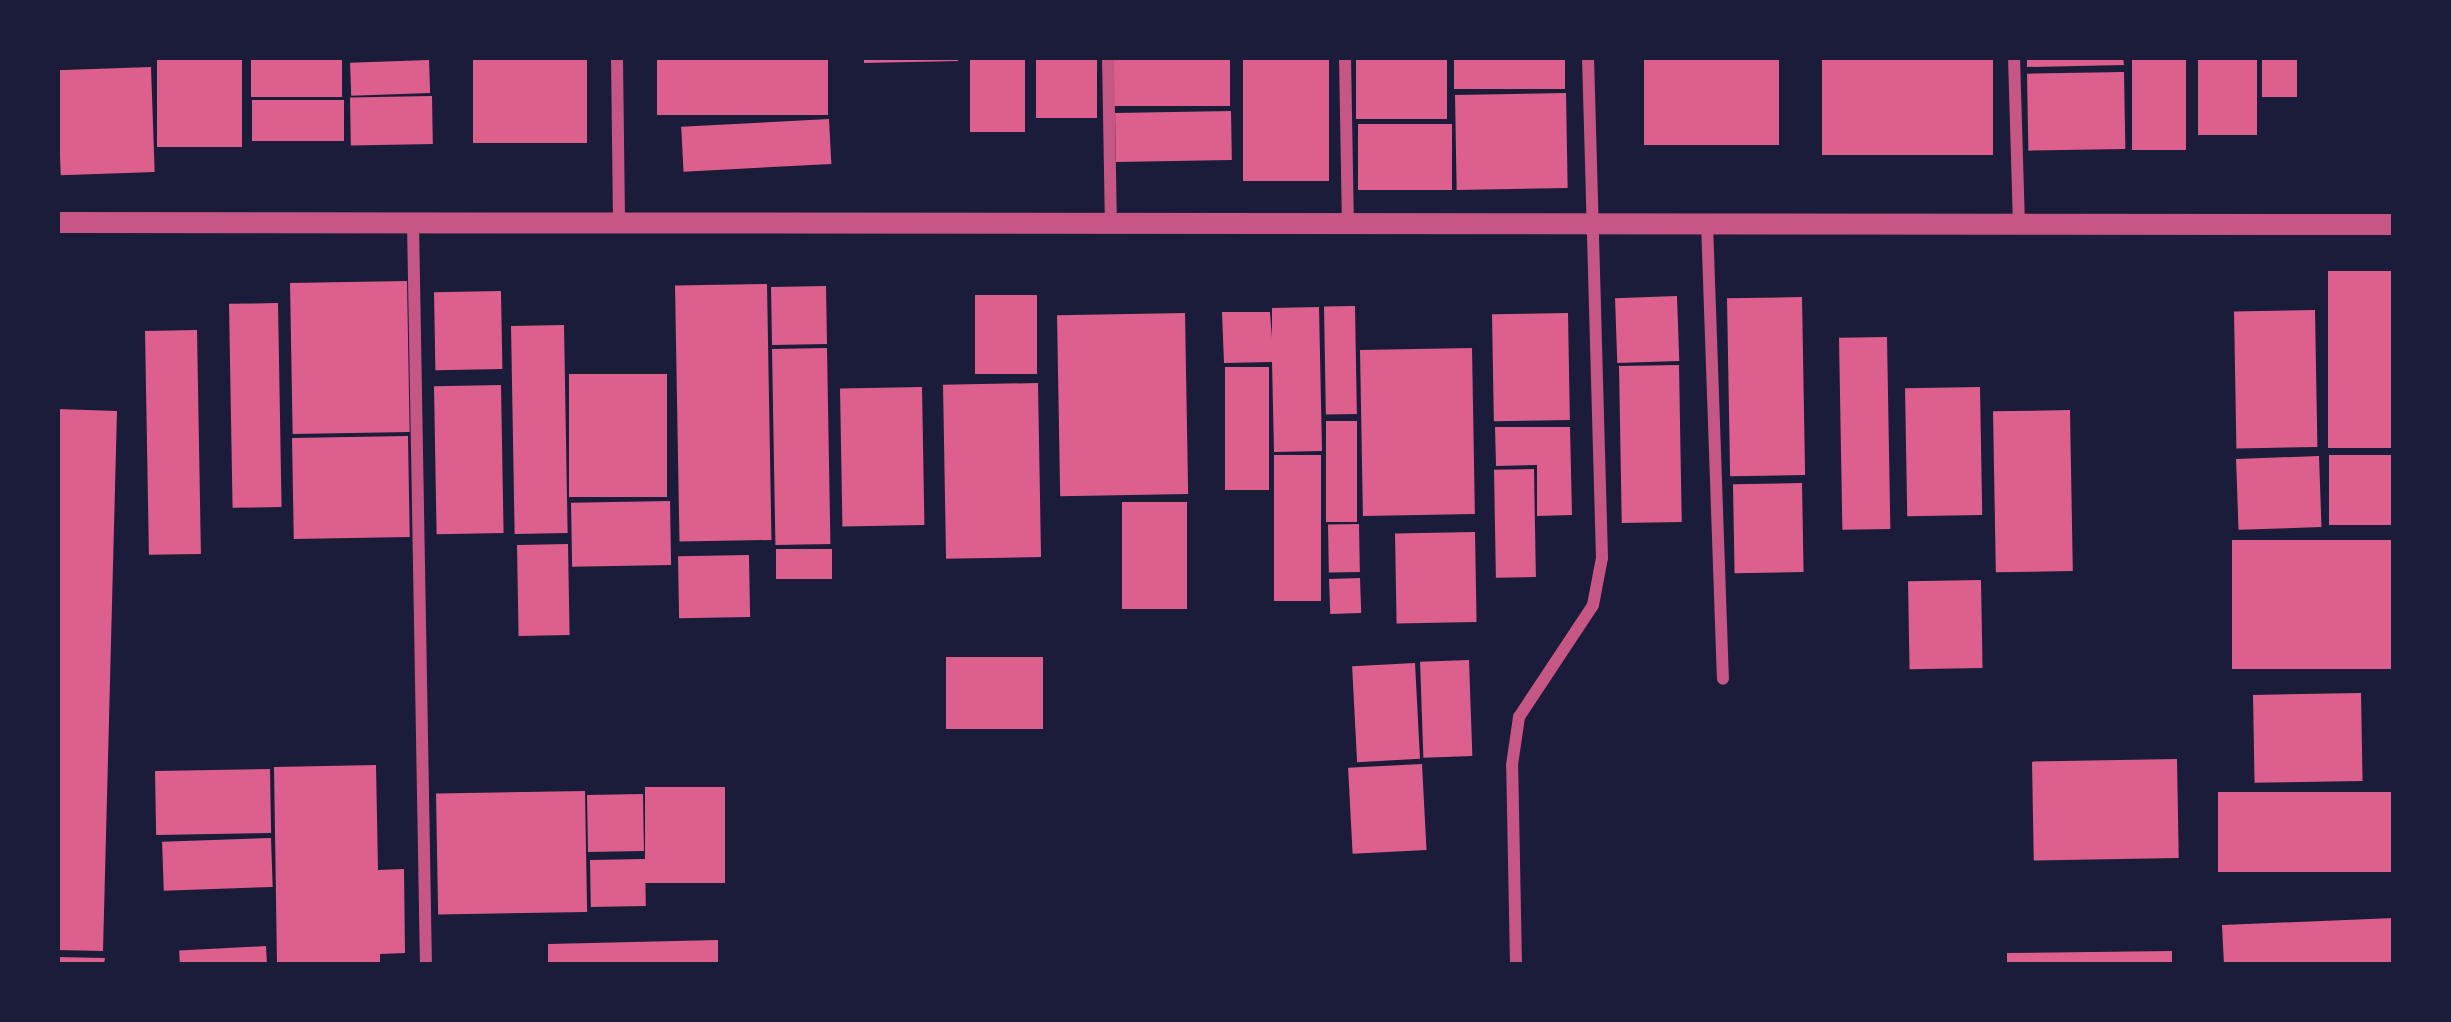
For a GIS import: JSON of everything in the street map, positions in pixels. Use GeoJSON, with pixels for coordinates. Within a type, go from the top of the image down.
{"type":"FeatureCollection","features":[{"type":"Feature","properties":{"kind":"street"},"geometry":{"type":"LineString","coordinates":[[617,57],[619,223]]}},
{"type":"Feature","properties":{"kind":"street"},"geometry":{"type":"LineString","coordinates":[[1108,57],[1111,223]]}},
{"type":"Feature","properties":{"kind":"street"},"geometry":{"type":"LineString","coordinates":[[1345,57],[1348,222]]}},
{"type":"Feature","properties":{"kind":"street"},"geometry":{"type":"LineString","coordinates":[[1516,965],[1512,765],[1519,717],[1593,605],[1602,558],[1588,57]]}},
{"type":"Feature","properties":{"kind":"street"},"geometry":{"type":"LineString","coordinates":[[2014,57],[2019,224]]}},
{"type":"Feature","properties":{"kind":"street"},"geometry":{"type":"LineString","coordinates":[[413,221],[426,965]]}},
{"type":"Feature","properties":{"kind":"street"},"geometry":{"type":"LineString","coordinates":[[57,222],[2394,224]]}},
{"type":"Feature","properties":{"kind":"street"},"geometry":{"type":"LineString","coordinates":[[1707,223],[1724,679]]}},
{"type":"Feature","properties":{"kind":"building"},"geometry":{"type":"Polygon","coordinates":[[[157,57],[242,57],[242,147],[157,147],[157,57]]]}},
{"type":"Feature","properties":{"kind":"building"},"geometry":{"type":"Polygon","coordinates":[[[251,57],[342,57],[342,97],[251,97],[251,57]]]}},
{"type":"Feature","properties":{"kind":"building"},"geometry":{"type":"Polygon","coordinates":[[[473,57],[587,57],[587,143],[473,143],[473,57]]]}},
{"type":"Feature","properties":{"kind":"building"},"geometry":{"type":"Polygon","coordinates":[[[657,57],[828,57],[828,115],[657,115],[657,57]]]}},
{"type":"Feature","properties":{"kind":"building"},"geometry":{"type":"Polygon","coordinates":[[[864,57],[958,57],[958,61],[864,63],[864,57]]]}},
{"type":"Feature","properties":{"kind":"building"},"geometry":{"type":"Polygon","coordinates":[[[970,57],[1025,57],[1025,132],[970,132],[970,57]]]}},
{"type":"Feature","properties":{"kind":"building"},"geometry":{"type":"Polygon","coordinates":[[[1036,57],[1097,57],[1097,118],[1036,118],[1036,57]]]}},
{"type":"Feature","properties":{"kind":"building"},"geometry":{"type":"Polygon","coordinates":[[[1114,57],[1230,57],[1230,106],[1114,106],[1114,57]]]}},
{"type":"Feature","properties":{"kind":"building"},"geometry":{"type":"Polygon","coordinates":[[[1243,57],[1329,57],[1329,181],[1243,181],[1243,57]]]}},
{"type":"Feature","properties":{"kind":"building"},"geometry":{"type":"Polygon","coordinates":[[[1356,57],[1447,57],[1447,119],[1356,119],[1356,57]]]}},
{"type":"Feature","properties":{"kind":"building"},"geometry":{"type":"Polygon","coordinates":[[[1454,57],[1565,57],[1565,89],[1454,89],[1454,57]]]}},
{"type":"Feature","properties":{"kind":"building"},"geometry":{"type":"Polygon","coordinates":[[[1644,57],[1779,57],[1779,145],[1644,145],[1644,57]]]}},
{"type":"Feature","properties":{"kind":"building"},"geometry":{"type":"Polygon","coordinates":[[[1822,57],[1993,57],[1993,155],[1822,155],[1822,57]]]}},
{"type":"Feature","properties":{"kind":"building"},"geometry":{"type":"Polygon","coordinates":[[[2027,57],[2123,57],[2124,65],[2027,67],[2027,57]]]}},
{"type":"Feature","properties":{"kind":"building"},"geometry":{"type":"Polygon","coordinates":[[[2132,57],[2186,57],[2186,150],[2132,150],[2132,57]]]}},
{"type":"Feature","properties":{"kind":"building"},"geometry":{"type":"Polygon","coordinates":[[[2198,57],[2257,57],[2257,135],[2198,135],[2198,57]]]}},
{"type":"Feature","properties":{"kind":"building"},"geometry":{"type":"Polygon","coordinates":[[[2262,57],[2297,57],[2297,97],[2262,97],[2262,57]]]}},
{"type":"Feature","properties":{"kind":"building"},"geometry":{"type":"Polygon","coordinates":[[[429,60],[430,93],[351,96],[350,63],[429,60]]]}},
{"type":"Feature","properties":{"kind":"building"},"geometry":{"type":"Polygon","coordinates":[[[151,67],[155,172],[61,175],[57,70],[151,67]]]}},
{"type":"Feature","properties":{"kind":"building"},"geometry":{"type":"Polygon","coordinates":[[[2124,72],[2125,149],[2028,151],[2027,74],[2124,72]]]}},
{"type":"Feature","properties":{"kind":"building"},"geometry":{"type":"Polygon","coordinates":[[[1566,93],[1568,188],[1457,190],[1455,95],[1566,93]]]}},
{"type":"Feature","properties":{"kind":"building"},"geometry":{"type":"Polygon","coordinates":[[[432,96],[433,144],[351,145],[350,97],[432,96]]]}},
{"type":"Feature","properties":{"kind":"building"},"geometry":{"type":"Polygon","coordinates":[[[252,100],[344,100],[344,141],[252,141],[252,100]]]}},
{"type":"Feature","properties":{"kind":"building"},"geometry":{"type":"Polygon","coordinates":[[[1231,111],[1232,160],[1116,162],[1115,113],[1231,111]]]}},
{"type":"Feature","properties":{"kind":"building"},"geometry":{"type":"Polygon","coordinates":[[[829,119],[831,164],[684,172],[681,127],[829,119]]]}},
{"type":"Feature","properties":{"kind":"building"},"geometry":{"type":"Polygon","coordinates":[[[1358,124],[1452,124],[1452,190],[1358,190],[1358,124]]]}},
{"type":"Feature","properties":{"kind":"building"},"geometry":{"type":"Polygon","coordinates":[[[2328,271],[2394,271],[2394,448],[2328,448],[2328,271]]]}},
{"type":"Feature","properties":{"kind":"building"},"geometry":{"type":"Polygon","coordinates":[[[407,281],[410,432],[293,434],[290,283],[407,281]]]}},
{"type":"Feature","properties":{"kind":"building"},"geometry":{"type":"Polygon","coordinates":[[[767,284],[771,540],[679,542],[675,286],[767,284]]]}},
{"type":"Feature","properties":{"kind":"building"},"geometry":{"type":"Polygon","coordinates":[[[826,286],[827,344],[772,345],[771,287],[826,286]]]}},
{"type":"Feature","properties":{"kind":"building"},"geometry":{"type":"Polygon","coordinates":[[[501,291],[502,369],[435,370],[434,292],[501,291]]]}},
{"type":"Feature","properties":{"kind":"building"},"geometry":{"type":"Polygon","coordinates":[[[975,295],[1037,295],[1037,374],[975,374],[975,295]]]}},
{"type":"Feature","properties":{"kind":"building"},"geometry":{"type":"Polygon","coordinates":[[[1677,296],[1679,361],[1617,363],[1615,298],[1677,296]]]}},
{"type":"Feature","properties":{"kind":"building"},"geometry":{"type":"Polygon","coordinates":[[[1802,297],[1805,475],[1730,476],[1727,298],[1802,297]]]}},
{"type":"Feature","properties":{"kind":"building"},"geometry":{"type":"Polygon","coordinates":[[[278,303],[282,507],[233,508],[229,304],[278,303]]]}},
{"type":"Feature","properties":{"kind":"building"},"geometry":{"type":"Polygon","coordinates":[[[1355,306],[1357,414],[1326,415],[1324,307],[1355,306]]]}},
{"type":"Feature","properties":{"kind":"building"},"geometry":{"type":"Polygon","coordinates":[[[1319,307],[1322,451],[1274,452],[1272,362],[1224,363],[1222,312],[1270,312],[1272,338],[1272,308],[1319,307]]]}},
{"type":"Feature","properties":{"kind":"building"},"geometry":{"type":"Polygon","coordinates":[[[2315,310],[2317,447],[2236,448],[2234,311],[2315,310]]]}},
{"type":"Feature","properties":{"kind":"building"},"geometry":{"type":"Polygon","coordinates":[[[1185,313],[1188,494],[1060,496],[1057,315],[1185,313]]]}},
{"type":"Feature","properties":{"kind":"building"},"geometry":{"type":"Polygon","coordinates":[[[1568,313],[1570,420],[1494,421],[1492,314],[1568,313]]]}},
{"type":"Feature","properties":{"kind":"building"},"geometry":{"type":"Polygon","coordinates":[[[564,325],[568,533],[515,534],[511,326],[564,325]]]}},
{"type":"Feature","properties":{"kind":"building"},"geometry":{"type":"Polygon","coordinates":[[[197,330],[201,554],[149,555],[145,331],[197,330]]]}},
{"type":"Feature","properties":{"kind":"building"},"geometry":{"type":"Polygon","coordinates":[[[1887,337],[1890,529],[1842,530],[1839,338],[1887,337]]]}},
{"type":"Feature","properties":{"kind":"building"},"geometry":{"type":"Polygon","coordinates":[[[827,348],[830,544],[775,545],[772,349],[827,348]]]}},
{"type":"Feature","properties":{"kind":"building"},"geometry":{"type":"Polygon","coordinates":[[[1472,348],[1475,514],[1363,516],[1360,350],[1472,348]]]}},
{"type":"Feature","properties":{"kind":"building"},"geometry":{"type":"Polygon","coordinates":[[[1679,365],[1682,522],[1622,523],[1619,366],[1679,365]]]}},
{"type":"Feature","properties":{"kind":"building"},"geometry":{"type":"Polygon","coordinates":[[[1225,367],[1269,367],[1269,490],[1225,490],[1225,367]]]}},
{"type":"Feature","properties":{"kind":"building"},"geometry":{"type":"Polygon","coordinates":[[[569,374],[667,374],[667,497],[569,497],[569,374]]]}},
{"type":"Feature","properties":{"kind":"building"},"geometry":{"type":"Polygon","coordinates":[[[1038,383],[1041,557],[946,559],[943,385],[1038,383]]]}},
{"type":"Feature","properties":{"kind":"building"},"geometry":{"type":"Polygon","coordinates":[[[501,385],[504,533],[437,534],[434,386],[501,385]]]}},
{"type":"Feature","properties":{"kind":"building"},"geometry":{"type":"Polygon","coordinates":[[[922,387],[924,525],[842,526],[840,388],[922,387]]]}},
{"type":"Feature","properties":{"kind":"building"},"geometry":{"type":"Polygon","coordinates":[[[1980,387],[1982,515],[1907,516],[1905,388],[1980,387]]]}},
{"type":"Feature","properties":{"kind":"building"},"geometry":{"type":"Polygon","coordinates":[[[57,409],[117,411],[103,951],[57,950],[57,409]]]}},
{"type":"Feature","properties":{"kind":"building"},"geometry":{"type":"Polygon","coordinates":[[[2070,410],[2073,571],[1996,572],[1993,411],[2070,410]]]}},
{"type":"Feature","properties":{"kind":"building"},"geometry":{"type":"Polygon","coordinates":[[[1326,421],[1357,421],[1357,522],[1326,522],[1326,421]]]}},
{"type":"Feature","properties":{"kind":"building"},"geometry":{"type":"Polygon","coordinates":[[[1495,427],[1570,427],[1572,515],[1537,516],[1537,465],[1496,466],[1495,427]]]}},
{"type":"Feature","properties":{"kind":"building"},"geometry":{"type":"Polygon","coordinates":[[[408,436],[410,537],[294,539],[292,438],[408,436]]]}},
{"type":"Feature","properties":{"kind":"building"},"geometry":{"type":"Polygon","coordinates":[[[1274,455],[1321,455],[1321,601],[1274,601],[1274,455]]]}},
{"type":"Feature","properties":{"kind":"building"},"geometry":{"type":"Polygon","coordinates":[[[2329,455],[2394,455],[2394,525],[2329,525],[2329,455]]]}},
{"type":"Feature","properties":{"kind":"building"},"geometry":{"type":"Polygon","coordinates":[[[2319,456],[2321,527],[2239,530],[2236,459],[2319,456]]]}},
{"type":"Feature","properties":{"kind":"building"},"geometry":{"type":"Polygon","coordinates":[[[1534,469],[1536,577],[1496,578],[1494,470],[1534,469]]]}},
{"type":"Feature","properties":{"kind":"building"},"geometry":{"type":"Polygon","coordinates":[[[1802,483],[1804,572],[1735,573],[1733,484],[1802,483]]]}},
{"type":"Feature","properties":{"kind":"building"},"geometry":{"type":"Polygon","coordinates":[[[670,501],[671,565],[572,567],[571,503],[670,501]]]}},
{"type":"Feature","properties":{"kind":"building"},"geometry":{"type":"Polygon","coordinates":[[[1122,502],[1187,502],[1187,609],[1122,609],[1122,502]]]}},
{"type":"Feature","properties":{"kind":"building"},"geometry":{"type":"Polygon","coordinates":[[[1359,524],[1360,572],[1329,573],[1328,525],[1359,524]]]}},
{"type":"Feature","properties":{"kind":"building"},"geometry":{"type":"Polygon","coordinates":[[[1475,532],[1477,622],[1397,623],[1395,533],[1475,532]]]}},
{"type":"Feature","properties":{"kind":"building"},"geometry":{"type":"Polygon","coordinates":[[[2232,540],[2393,540],[2393,669],[2232,669],[2232,540]]]}},
{"type":"Feature","properties":{"kind":"building"},"geometry":{"type":"Polygon","coordinates":[[[568,544],[570,635],[519,636],[517,545],[568,544]]]}},
{"type":"Feature","properties":{"kind":"building"},"geometry":{"type":"Polygon","coordinates":[[[776,549],[832,549],[832,579],[776,579],[776,549]]]}},
{"type":"Feature","properties":{"kind":"building"},"geometry":{"type":"Polygon","coordinates":[[[749,555],[750,617],[679,618],[678,556],[749,555]]]}},
{"type":"Feature","properties":{"kind":"building"},"geometry":{"type":"Polygon","coordinates":[[[1360,578],[1361,613],[1330,614],[1329,579],[1360,578]]]}},
{"type":"Feature","properties":{"kind":"building"},"geometry":{"type":"Polygon","coordinates":[[[1981,580],[1983,668],[1910,669],[1908,581],[1981,580]]]}},
{"type":"Feature","properties":{"kind":"building"},"geometry":{"type":"Polygon","coordinates":[[[946,657],[1043,657],[1043,729],[946,729],[946,657]]]}},
{"type":"Feature","properties":{"kind":"building"},"geometry":{"type":"Polygon","coordinates":[[[1469,660],[1472,756],[1423,758],[1420,662],[1469,660]]]}},
{"type":"Feature","properties":{"kind":"building"},"geometry":{"type":"Polygon","coordinates":[[[1415,663],[1420,759],[1357,762],[1352,666],[1415,663]]]}},
{"type":"Feature","properties":{"kind":"building"},"geometry":{"type":"Polygon","coordinates":[[[2361,693],[2363,781],[2255,783],[2253,695],[2361,693]]]}},
{"type":"Feature","properties":{"kind":"building"},"geometry":{"type":"Polygon","coordinates":[[[2177,759],[2179,858],[2034,861],[2032,762],[2177,759]]]}},
{"type":"Feature","properties":{"kind":"building"},"geometry":{"type":"Polygon","coordinates":[[[1422,764],[1427,850],[1353,854],[1348,768],[1422,764]]]}},
{"type":"Feature","properties":{"kind":"building"},"geometry":{"type":"Polygon","coordinates":[[[376,765],[378,870],[404,869],[405,953],[380,954],[380,965],[277,965],[274,767],[376,765]]]}},
{"type":"Feature","properties":{"kind":"building"},"geometry":{"type":"Polygon","coordinates":[[[270,769],[271,833],[156,835],[155,771],[270,769]]]}},
{"type":"Feature","properties":{"kind":"building"},"geometry":{"type":"Polygon","coordinates":[[[645,787],[725,787],[725,883],[645,883],[645,787]]]}},
{"type":"Feature","properties":{"kind":"building"},"geometry":{"type":"Polygon","coordinates":[[[585,791],[587,912],[438,915],[436,794],[585,791]]]}},
{"type":"Feature","properties":{"kind":"building"},"geometry":{"type":"Polygon","coordinates":[[[2218,792],[2394,792],[2394,872],[2218,872],[2218,792]]]}},
{"type":"Feature","properties":{"kind":"building"},"geometry":{"type":"Polygon","coordinates":[[[643,794],[644,851],[588,852],[587,795],[643,794]]]}},
{"type":"Feature","properties":{"kind":"building"},"geometry":{"type":"Polygon","coordinates":[[[271,838],[273,887],[164,891],[162,842],[271,838]]]}},
{"type":"Feature","properties":{"kind":"building"},"geometry":{"type":"Polygon","coordinates":[[[645,859],[646,906],[591,907],[590,860],[645,859]]]}},
{"type":"Feature","properties":{"kind":"building"},"geometry":{"type":"Polygon","coordinates":[[[2394,918],[2394,965],[2224,965],[2222,925],[2394,918]]]}},
{"type":"Feature","properties":{"kind":"building"},"geometry":{"type":"Polygon","coordinates":[[[718,940],[718,965],[548,965],[548,944],[718,940]]]}},
{"type":"Feature","properties":{"kind":"building"},"geometry":{"type":"Polygon","coordinates":[[[266,946],[267,965],[180,965],[179,951],[266,946]]]}},
{"type":"Feature","properties":{"kind":"building"},"geometry":{"type":"Polygon","coordinates":[[[2172,951],[2172,965],[2007,965],[2007,953],[2172,951]]]}},
{"type":"Feature","properties":{"kind":"building"},"geometry":{"type":"Polygon","coordinates":[[[57,957],[105,958],[104,965],[57,965],[57,957]]]}}]}
